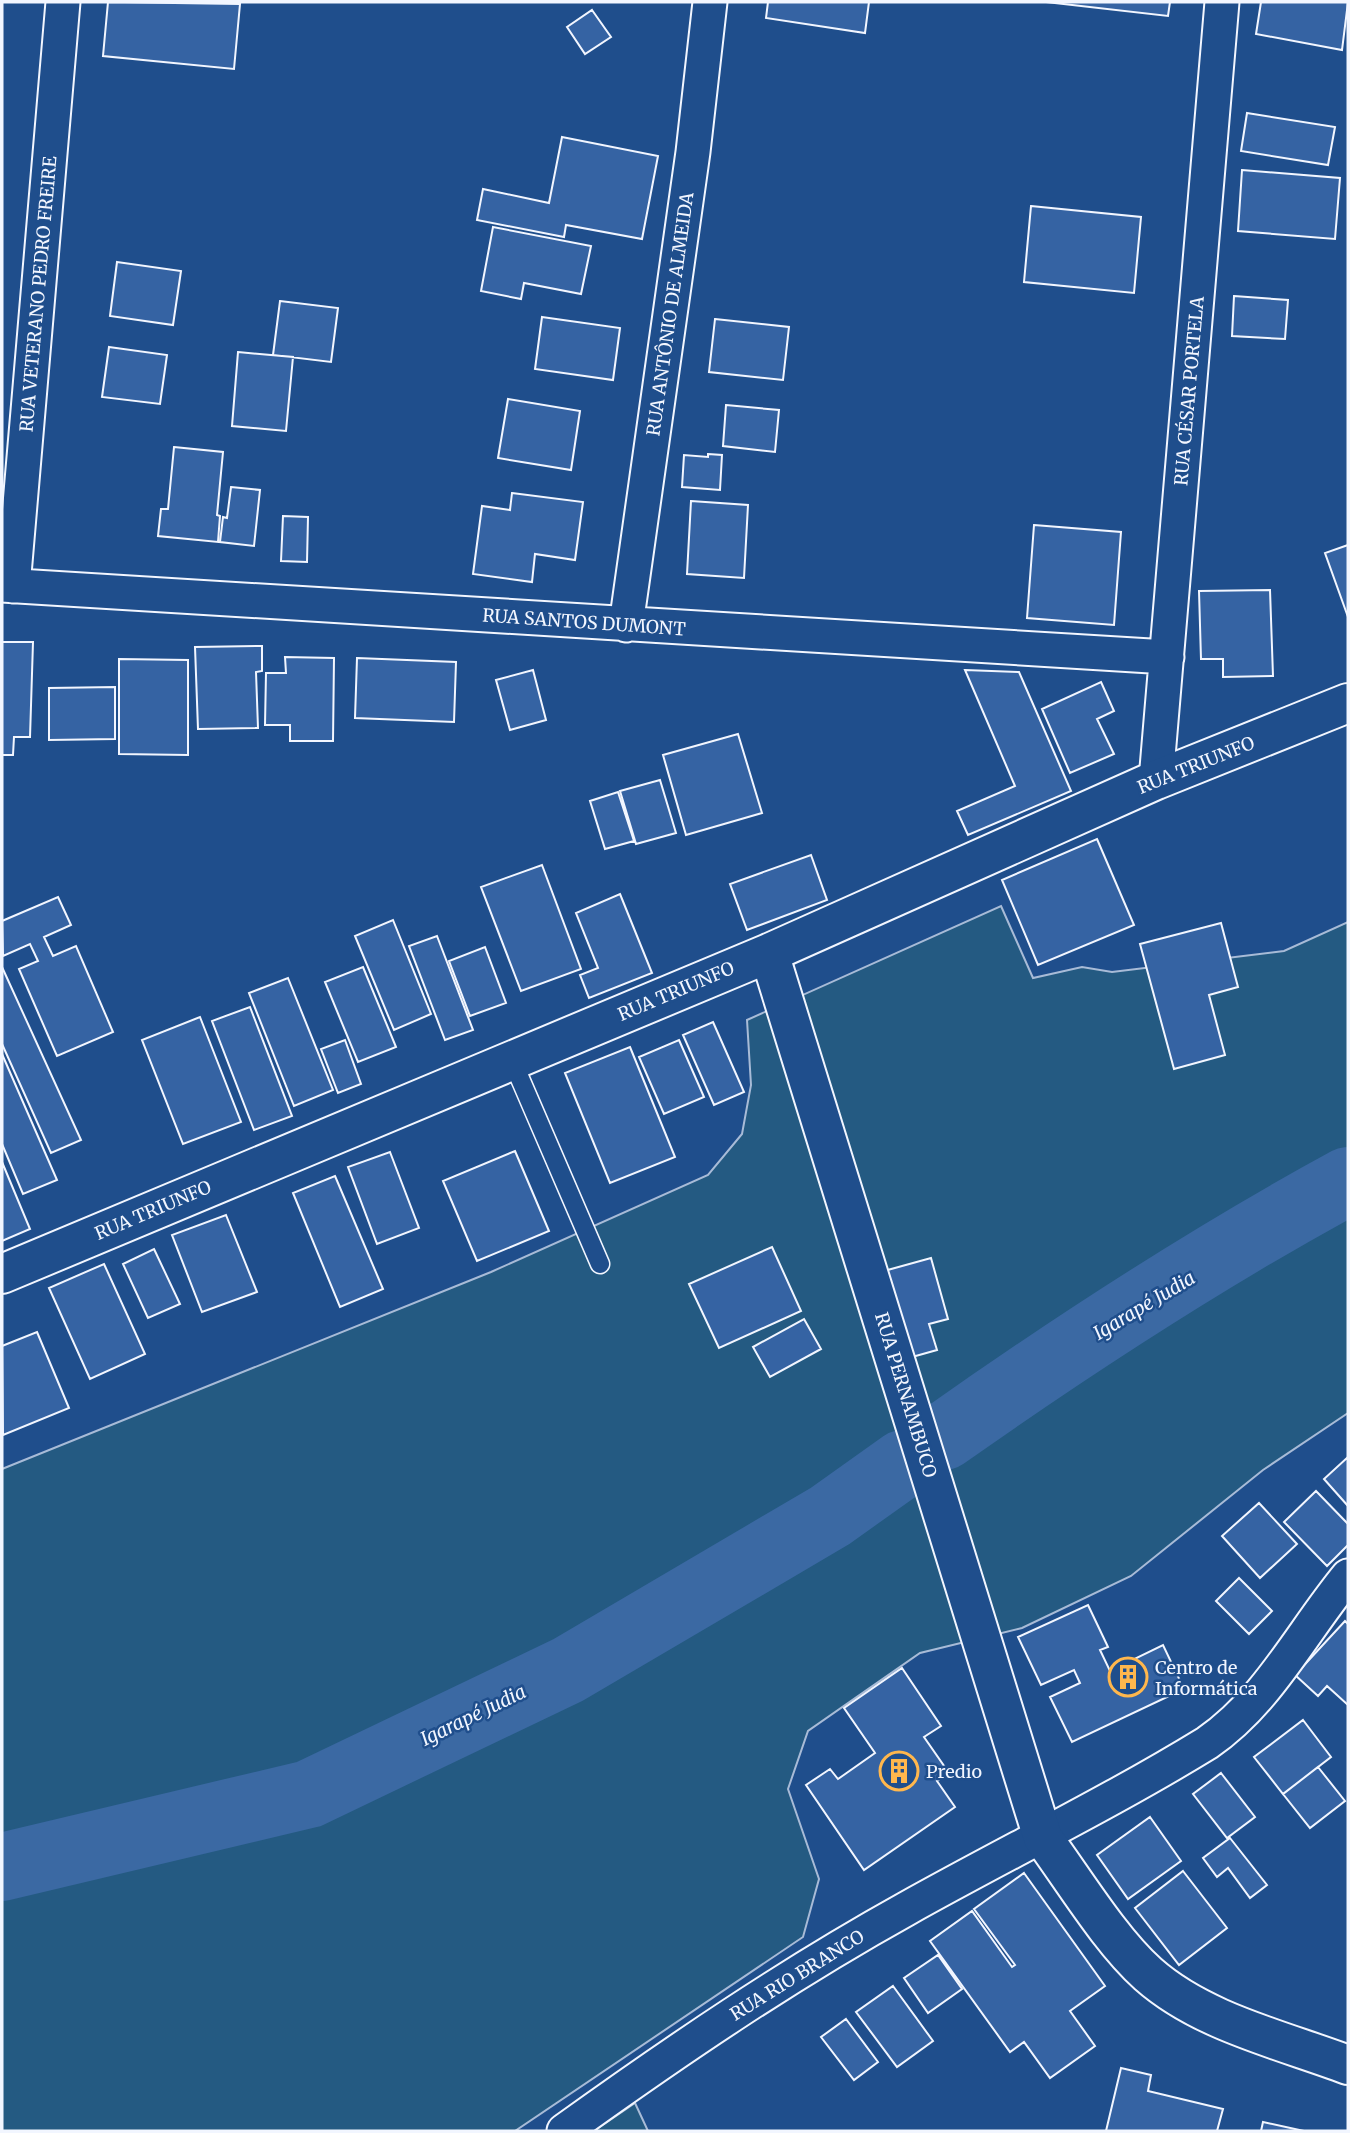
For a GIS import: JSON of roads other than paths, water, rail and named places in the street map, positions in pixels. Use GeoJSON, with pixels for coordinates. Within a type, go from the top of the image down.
{"type":"FeatureCollection","features":[{"type":"Feature","properties":{"kind":"street","name":"RUA VETERANO PEDRO FREIRE"},"geometry":{"type":"LineString","coordinates":[[8,585],[63,2]]}},
{"type":"Feature","properties":{"kind":"street","name":"RUA ANTÔNIO DE ALMEIDA"},"geometry":{"type":"LineString","coordinates":[[626,625],[693,152],[710,2]]}},
{"type":"Feature","properties":{"kind":"street","name":"RUA CÉSAR PORTELA"},"geometry":{"type":"LineString","coordinates":[[1156,780],[1222,2]]}},
{"type":"Feature","properties":{"kind":"street","name":"RUA SANTOS DUMONT"},"geometry":{"type":"LineString","coordinates":[[8,585],[1167,657]]}},
{"type":"Feature","properties":{"kind":"street","name":"RUA TRIUNFO"},"geometry":{"type":"LineString","coordinates":[[2,1274],[769,953],[1156,780],[1348,703]]}},
{"type":"Feature","properties":{"kind":"street","name":"RUA PERNAMBUCO"},"geometry":{"type":"LineString","coordinates":[[769,953],[1043,1838],[1112,1932],[1147,1973],[1171,1991],[1227,2019],[1348,2065]]}},
{"type":"Feature","properties":{"kind":"street","name":"RUA RIO BRANCO"},"geometry":{"type":"LineString","coordinates":[[564,2131],[737,2011],[844,1945],[1043,1838],[1178,1761],[1231,1726],[1280,1671],[1348,1576]]}},
{"type":"Feature","properties":{"kind":"lane"},"geometry":{"type":"LineString","coordinates":[[512,1060],[600,1264]]}},
{"type":"Feature","properties":{"kind":"waterway","name":"Igarapé Judia"},"geometry":{"type":"LineString","coordinates":[[944,1436],[1142,1303],[1244,1240],[1348,1181]]}},
{"type":"Feature","properties":{"kind":"waterway","name":"Igarapé Judia"},"geometry":{"type":"LineString","coordinates":[[2,1867],[309,1794],[568,1670],[830,1516],[903,1464]]}},
{"type":"Feature","properties":{"kind":"place","name":"Centro de Informática"},"geometry":{"type":"Point","coordinates":[1128,1677]}},
{"type":"Feature","properties":{"kind":"place","name":"Predio"},"geometry":{"type":"Point","coordinates":[899,1771]}}]}
